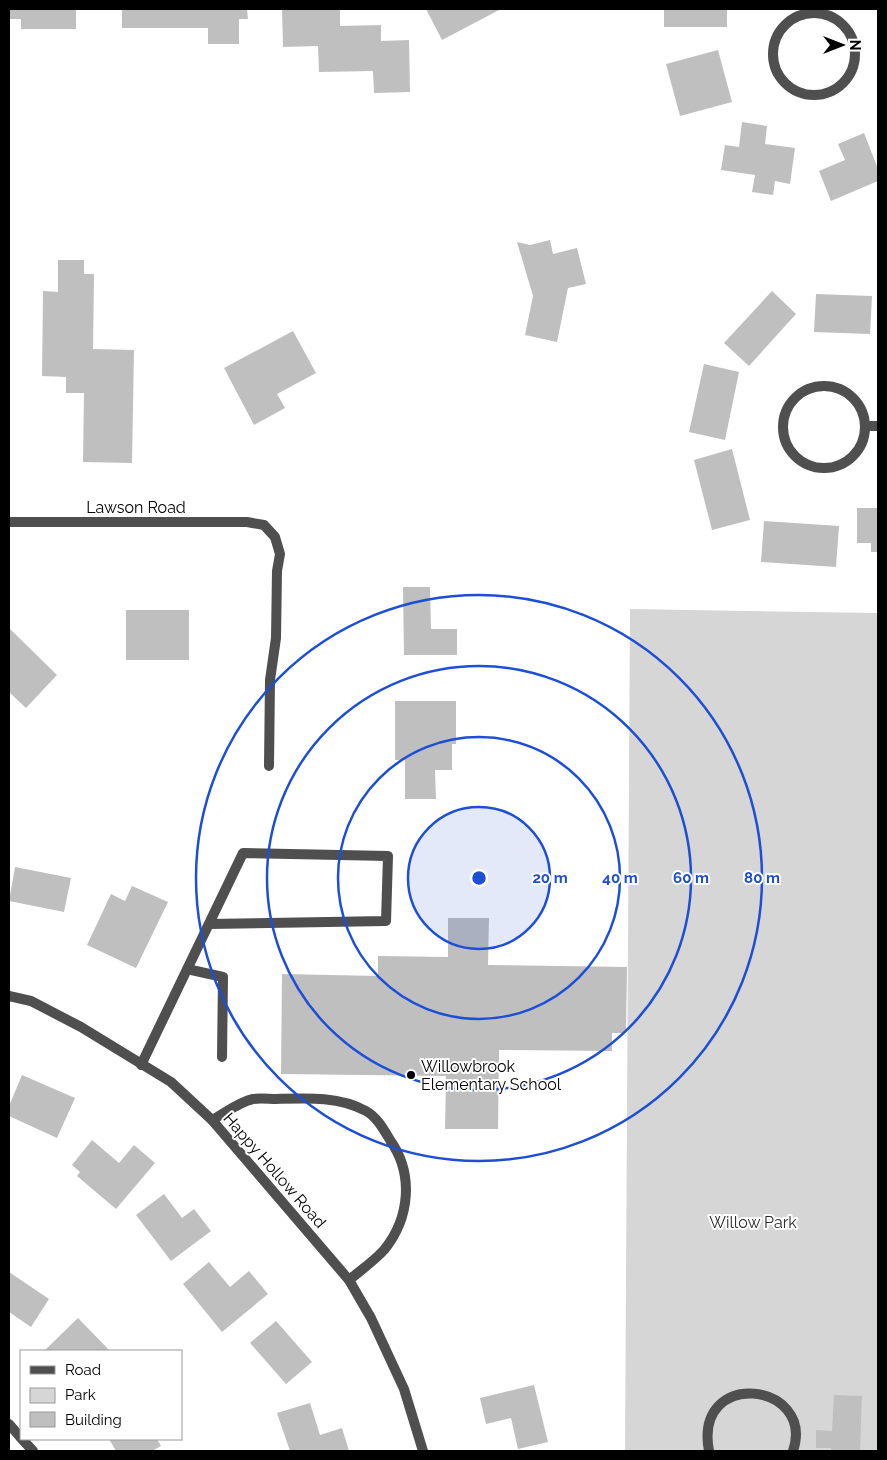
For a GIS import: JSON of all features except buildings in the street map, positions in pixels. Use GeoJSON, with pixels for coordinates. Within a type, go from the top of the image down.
{"type":"FeatureCollection","features":[{"type":"Feature","properties":{"kind":"street"},"geometry":{"type":"LineString","coordinates":[[816,11],[841,23],[850,34],[855,47],[855,61],[850,74],[841,85],[829,92],[816,95],[803,93],[791,88],[782,78],[776,67],[774,54],[776,41],[781,29],[791,20],[803,14],[816,11]]}},
{"type":"Feature","properties":{"kind":"street"},"geometry":{"type":"LineString","coordinates":[[821,386],[834,387],[846,392],[856,401],[863,412],[865,426],[863,440],[857,452],[847,461],[835,467],[821,468],[808,464],[796,457],[788,446],[784,433],[784,420],[788,407],[797,397],[808,390],[821,386]]}},
{"type":"Feature","properties":{"kind":"street"},"geometry":{"type":"LineString","coordinates":[[865,426],[878,426]]}},
{"type":"Feature","properties":{"kind":"street","name":"Lawson Road"},"geometry":{"type":"LineString","coordinates":[[9,522],[247,522],[264,525],[275,537],[280,554],[277,571],[276,638],[270,680],[269,766]]}},
{"type":"Feature","properties":{"kind":"street"},"geometry":{"type":"LineString","coordinates":[[141,1065],[243,853],[388,856],[386,922],[209,924]]}},
{"type":"Feature","properties":{"kind":"street"},"geometry":{"type":"LineString","coordinates":[[187,969],[223,977],[222,1057]]}},
{"type":"Feature","properties":{"kind":"street","name":"Happy Hollow Road"},"geometry":{"type":"LineString","coordinates":[[9,996],[31,1001],[81,1027],[171,1082],[212,1120],[349,1280],[371,1318],[404,1389],[422,1451]]}},
{"type":"Feature","properties":{"kind":"street"},"geometry":{"type":"LineString","coordinates":[[212,1120],[253,1099],[306,1098],[339,1101],[355,1106],[368,1112],[379,1122],[394,1144],[401,1159],[406,1179],[406,1199],[401,1218],[392,1239],[382,1251],[349,1280]]}},
{"type":"Feature","properties":{"kind":"street"},"geometry":{"type":"LineString","coordinates":[[709,1451],[706,1436],[709,1422],[716,1409],[727,1399],[740,1394],[755,1392],[769,1396],[781,1404],[790,1415],[796,1430],[796,1444],[793,1451]]}},
{"type":"Feature","properties":{"kind":"street"},"geometry":{"type":"LineString","coordinates":[[9,1424],[20,1436]]}},
{"type":"Feature","properties":{"kind":"street"},"geometry":{"type":"LineString","coordinates":[[24,1440],[33,1451]]}},
{"type":"Feature","properties":{"kind":"green space","name":"Willow Park"},"geometry":{"type":"Polygon","coordinates":[[[630,609],[878,613],[878,1451],[625,1451],[630,609]]]}},
{"type":"Feature","properties":{"kind":"place","name":"Willowbrook Elementary School"},"geometry":{"type":"Point","coordinates":[411,1075]}}]}
